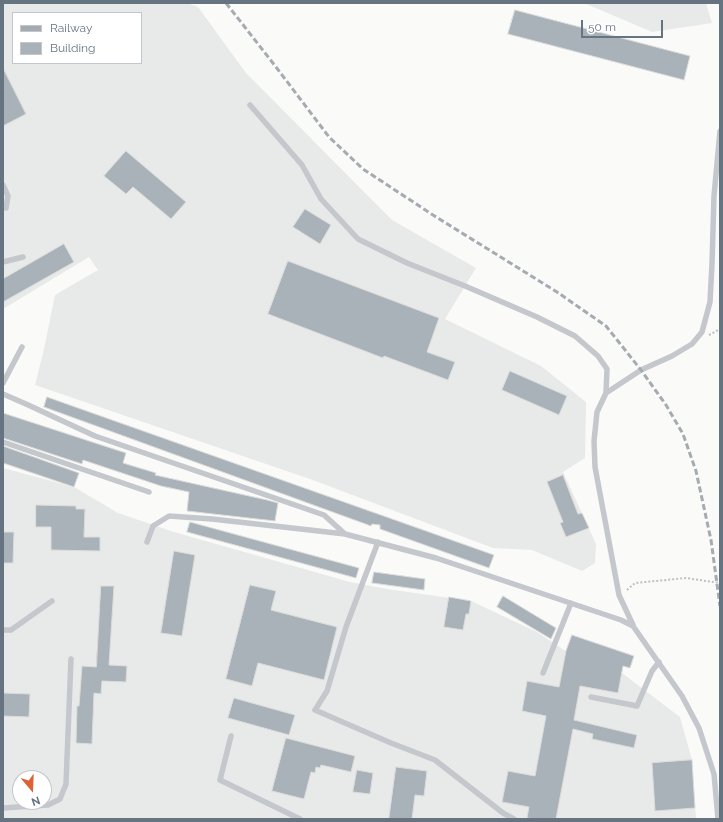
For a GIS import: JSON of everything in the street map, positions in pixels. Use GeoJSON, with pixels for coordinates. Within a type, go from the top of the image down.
{"type":"FeatureCollection","features":[{"type":"Feature","properties":{"kind":"lane"},"geometry":{"type":"LineString","coordinates":[[250,105],[302,165],[321,198],[358,239],[407,263],[537,317],[575,336],[598,356],[607,369],[606,393],[597,412],[594,441],[595,467],[619,595],[633,626],[682,696],[699,728],[714,774],[718,819]]}},
{"type":"Feature","properties":{"kind":"lane"},"geometry":{"type":"LineString","coordinates":[[606,393],[641,370],[672,356],[692,344],[702,332],[710,302],[714,196],[720,131]]}},
{"type":"Feature","properties":{"kind":"lane"},"geometry":{"type":"LineString","coordinates":[[3,185],[8,196],[6,208]]}},
{"type":"Feature","properties":{"kind":"lane"},"geometry":{"type":"LineString","coordinates":[[3,262],[23,257]]}},
{"type":"Feature","properties":{"kind":"lane"},"geometry":{"type":"LineString","coordinates":[[3,383],[22,347]]}},
{"type":"Feature","properties":{"kind":"lane"},"geometry":{"type":"LineString","coordinates":[[3,394],[95,436],[324,515],[345,534]]}},
{"type":"Feature","properties":{"kind":"lane"},"geometry":{"type":"LineString","coordinates":[[3,442],[149,492]]}},
{"type":"Feature","properties":{"kind":"lane"},"geometry":{"type":"LineString","coordinates":[[147,542],[153,526],[169,516],[345,534],[436,558],[621,620],[633,626]]}},
{"type":"Feature","properties":{"kind":"lane"},"geometry":{"type":"LineString","coordinates":[[378,542],[346,627],[327,691],[315,710],[391,743],[435,760],[503,813],[514,819]]}},
{"type":"Feature","properties":{"kind":"lane"},"geometry":{"type":"LineString","coordinates":[[3,630],[11,630],[52,601]]}},
{"type":"Feature","properties":{"kind":"lane"},"geometry":{"type":"LineString","coordinates":[[544,673],[571,603]]}},
{"type":"Feature","properties":{"kind":"lane"},"geometry":{"type":"LineString","coordinates":[[3,808],[48,805],[60,798],[66,784],[71,659]]}},
{"type":"Feature","properties":{"kind":"lane"},"geometry":{"type":"LineString","coordinates":[[592,696],[637,706],[652,671],[659,662]]}},
{"type":"Feature","properties":{"kind":"lane"},"geometry":{"type":"LineString","coordinates":[[231,736],[220,780],[300,819]]}},
{"type":"Feature","properties":{"kind":"path"},"geometry":{"type":"LineString","coordinates":[[619,595],[635,583],[686,578],[720,583]]}},
{"type":"Feature","properties":{"kind":"shaded area"},"geometry":{"type":"Polygon","coordinates":[[[3,3],[187,3],[198,7],[246,73],[392,220],[476,268],[445,319],[541,366],[586,402],[585,458],[563,472],[596,544],[595,563],[582,571],[532,550],[493,548],[310,479],[35,385],[55,295],[98,270],[89,257],[3,309],[3,3]]]}},
{"type":"Feature","properties":{"kind":"shaded area"},"geometry":{"type":"Polygon","coordinates":[[[584,3],[706,3],[712,23],[652,32],[584,3]]]}},
{"type":"Feature","properties":{"kind":"shaded area"},"geometry":{"type":"Polygon","coordinates":[[[3,468],[74,487],[118,513],[174,532],[350,582],[471,601],[537,632],[564,650],[622,673],[680,717],[692,760],[696,819],[3,819],[3,468]]]}},
{"type":"Feature","properties":{"kind":"building"},"geometry":{"type":"Polygon","coordinates":[[[515,10],[690,56],[684,80],[508,34],[515,10]]]}},
{"type":"Feature","properties":{"kind":"building"},"geometry":{"type":"Polygon","coordinates":[[[3,68],[26,114],[3,126],[3,68]]]}},
{"type":"Feature","properties":{"kind":"building"},"geometry":{"type":"Polygon","coordinates":[[[126,151],[186,202],[171,219],[133,187],[126,194],[104,176],[126,151]]]}},
{"type":"Feature","properties":{"kind":"building"},"geometry":{"type":"Polygon","coordinates":[[[305,209],[331,225],[320,244],[293,227],[305,209]]]}},
{"type":"Feature","properties":{"kind":"building"},"geometry":{"type":"Polygon","coordinates":[[[64,244],[74,262],[3,302],[3,279],[64,244]]]}},
{"type":"Feature","properties":{"kind":"building"},"geometry":{"type":"Polygon","coordinates":[[[288,261],[439,318],[427,352],[455,362],[448,380],[384,356],[383,358],[268,314],[288,261]]]}},
{"type":"Feature","properties":{"kind":"building"},"geometry":{"type":"Polygon","coordinates":[[[510,371],[567,396],[559,415],[502,390],[510,371]]]}},
{"type":"Feature","properties":{"kind":"building"},"geometry":{"type":"Polygon","coordinates":[[[47,397],[494,555],[489,568],[380,529],[380,525],[372,524],[371,526],[44,407],[47,397]]]}},
{"type":"Feature","properties":{"kind":"building"},"geometry":{"type":"Polygon","coordinates":[[[3,413],[126,453],[123,463],[156,473],[155,475],[278,503],[275,521],[187,511],[189,492],[161,486],[83,460],[82,464],[3,438],[3,413]]]}},
{"type":"Feature","properties":{"kind":"building"},"geometry":{"type":"Polygon","coordinates":[[[3,446],[79,473],[74,487],[3,463],[3,446]]]}},
{"type":"Feature","properties":{"kind":"building"},"geometry":{"type":"Polygon","coordinates":[[[563,475],[578,514],[582,513],[589,528],[566,537],[560,523],[563,522],[547,482],[563,475]]]}},
{"type":"Feature","properties":{"kind":"building"},"geometry":{"type":"Polygon","coordinates":[[[36,505],[76,506],[76,509],[85,509],[84,537],[100,537],[100,551],[51,550],[51,527],[36,527],[36,505]]]}},
{"type":"Feature","properties":{"kind":"building"},"geometry":{"type":"Polygon","coordinates":[[[190,522],[359,568],[356,578],[187,532],[190,522]]]}},
{"type":"Feature","properties":{"kind":"building"},"geometry":{"type":"Polygon","coordinates":[[[3,532],[14,532],[13,563],[3,563],[3,532]]]}},
{"type":"Feature","properties":{"kind":"building"},"geometry":{"type":"Polygon","coordinates":[[[174,551],[195,555],[182,636],[161,633],[174,551]]]}},
{"type":"Feature","properties":{"kind":"building"},"geometry":{"type":"Polygon","coordinates":[[[374,572],[425,579],[424,590],[372,583],[374,572]]]}},
{"type":"Feature","properties":{"kind":"building"},"geometry":{"type":"Polygon","coordinates":[[[250,585],[276,591],[271,610],[337,627],[324,680],[258,663],[252,686],[226,679],[250,585]]]}},
{"type":"Feature","properties":{"kind":"building"},"geometry":{"type":"Polygon","coordinates":[[[101,586],[114,586],[109,665],[127,666],[126,682],[102,681],[101,694],[94,693],[92,744],[76,743],[77,706],[79,706],[82,666],[96,667],[101,586]]]}},
{"type":"Feature","properties":{"kind":"building"},"geometry":{"type":"Polygon","coordinates":[[[503,596],[556,628],[551,639],[497,607],[503,596]]]}},
{"type":"Feature","properties":{"kind":"building"},"geometry":{"type":"Polygon","coordinates":[[[449,597],[471,601],[469,614],[466,614],[463,630],[444,627],[449,597]]]}},
{"type":"Feature","properties":{"kind":"building"},"geometry":{"type":"Polygon","coordinates":[[[572,635],[634,656],[630,668],[623,666],[618,693],[580,686],[574,720],[637,735],[634,748],[592,739],[593,734],[573,729],[556,819],[527,818],[529,807],[502,802],[508,771],[535,776],[546,716],[522,711],[527,681],[559,687],[566,651],[572,635]]]}},
{"type":"Feature","properties":{"kind":"building"},"geometry":{"type":"Polygon","coordinates":[[[3,693],[30,694],[29,717],[3,716],[3,693]]]}},
{"type":"Feature","properties":{"kind":"building"},"geometry":{"type":"Polygon","coordinates":[[[234,698],[295,715],[289,735],[228,718],[234,698]]]}},
{"type":"Feature","properties":{"kind":"building"},"geometry":{"type":"Polygon","coordinates":[[[286,738],[355,756],[351,772],[321,765],[320,768],[316,767],[315,773],[311,772],[304,799],[272,791],[286,738]]]}},
{"type":"Feature","properties":{"kind":"building"},"geometry":{"type":"Polygon","coordinates":[[[692,760],[695,808],[655,811],[652,763],[692,760]]]}},
{"type":"Feature","properties":{"kind":"building"},"geometry":{"type":"Polygon","coordinates":[[[396,767],[427,771],[424,796],[415,795],[412,819],[389,819],[396,767]]]}},
{"type":"Feature","properties":{"kind":"building"},"geometry":{"type":"Polygon","coordinates":[[[357,770],[373,773],[370,794],[353,792],[357,770]]]}},
{"type":"Feature","properties":{"kind":"railway"},"geometry":{"type":"LineString","coordinates":[[226,3],[329,137],[363,169],[433,215],[557,292],[606,326],[641,370],[666,405],[683,434],[696,471],[711,540],[720,606]]}}]}
